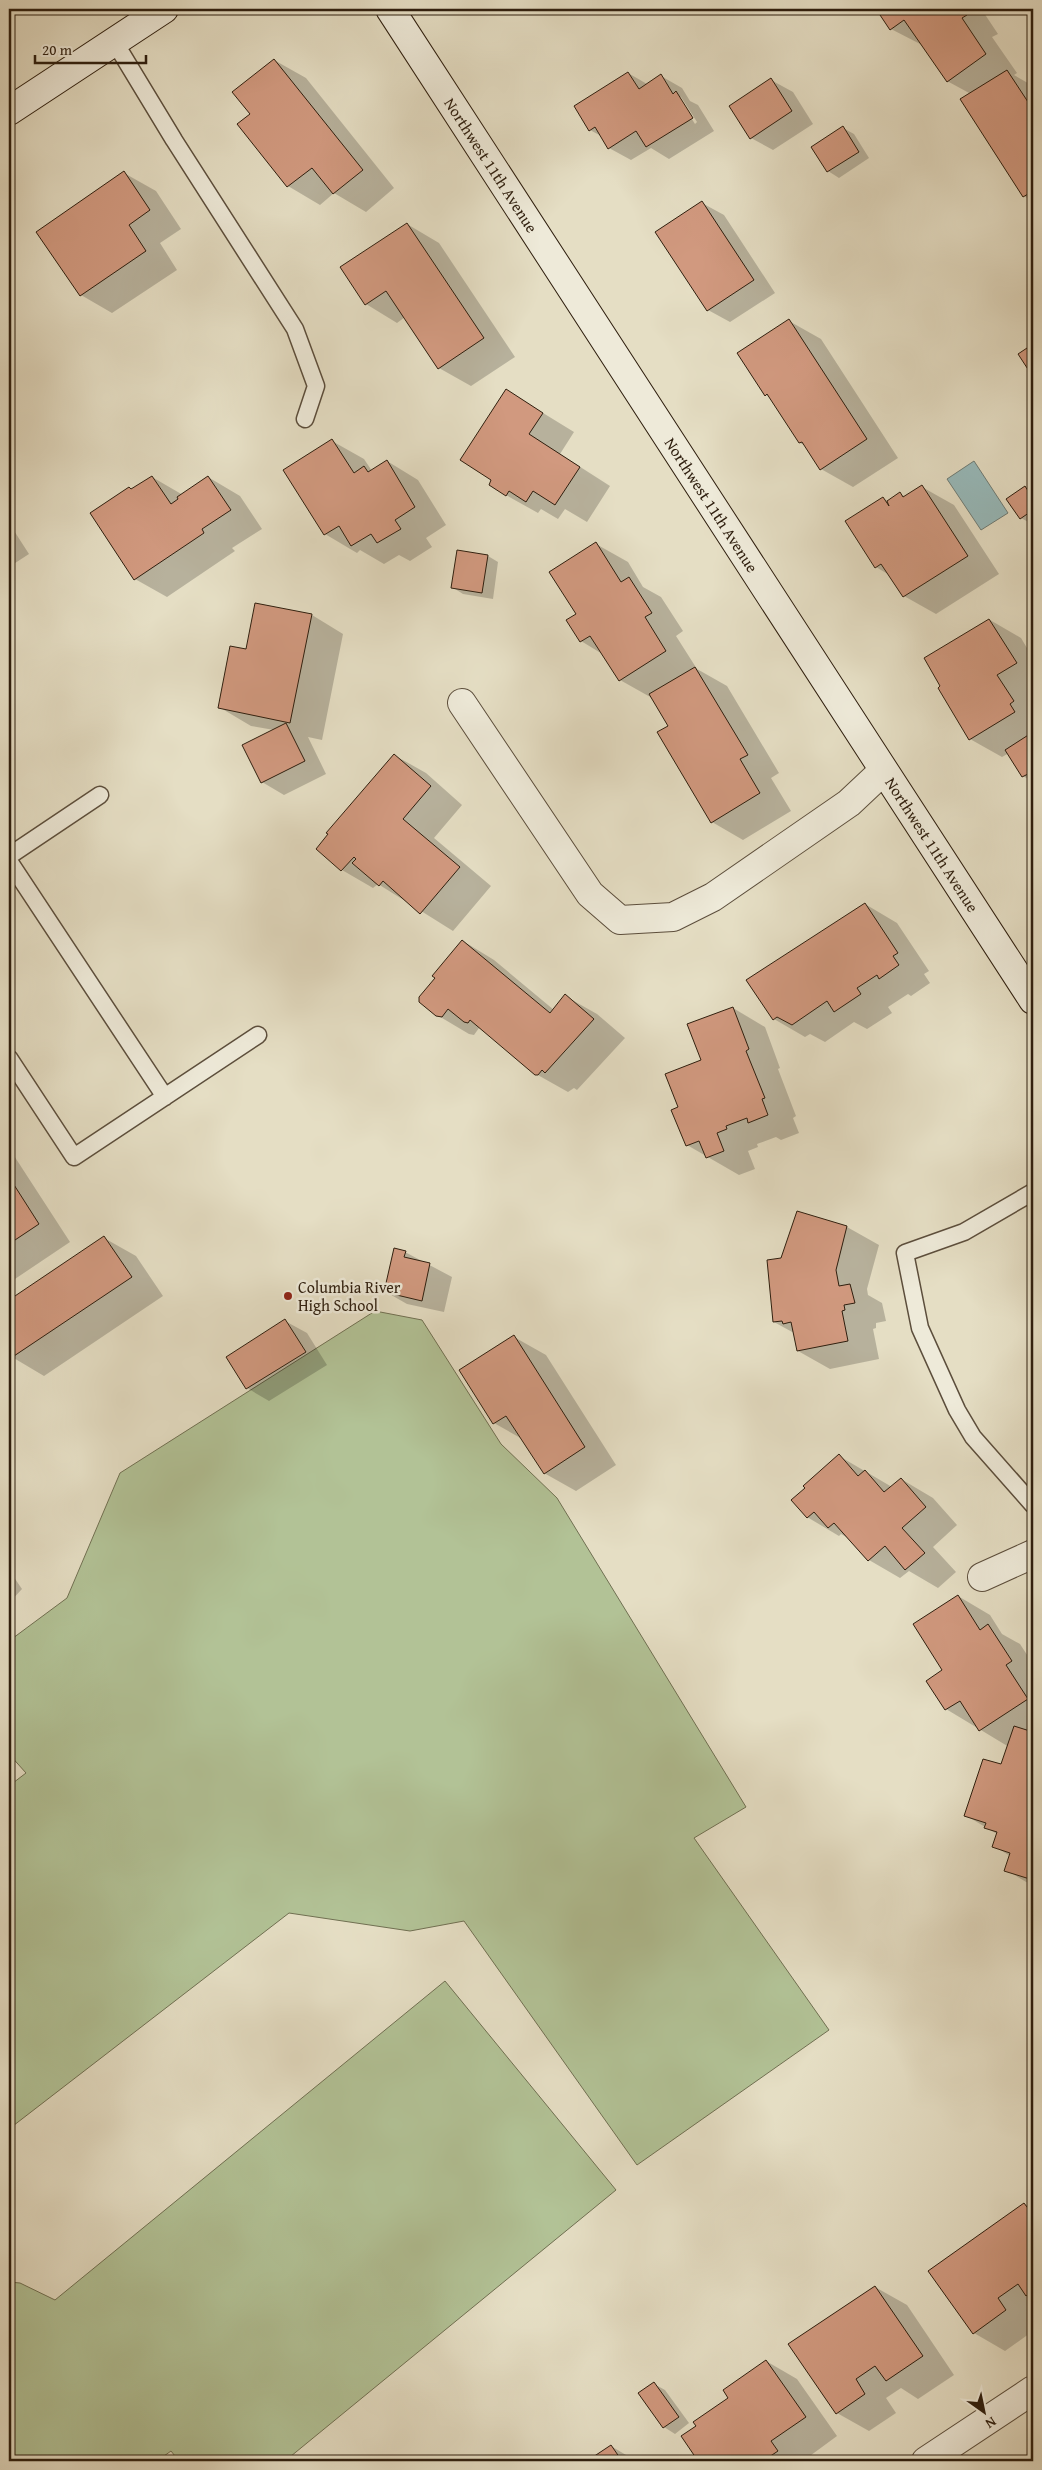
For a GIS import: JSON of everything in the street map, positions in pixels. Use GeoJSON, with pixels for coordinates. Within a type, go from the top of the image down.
{"type":"FeatureCollection","features":[{"type":"Feature","properties":{"kind":"street"},"geometry":{"type":"LineString","coordinates":[[9,111],[164,9]]}},
{"type":"Feature","properties":{"kind":"street","name":"Northwest 11th Avenue"},"geometry":{"type":"LineString","coordinates":[[390,9],[1033,1000]]}},
{"type":"Feature","properties":{"kind":"street"},"geometry":{"type":"LineString","coordinates":[[462,703],[590,894],[620,920],[673,917],[713,898],[849,803],[883,771]]}},
{"type":"Feature","properties":{"kind":"street"},"geometry":{"type":"LineString","coordinates":[[982,1577],[1033,1554]]}},
{"type":"Feature","properties":{"kind":"street"},"geometry":{"type":"LineString","coordinates":[[926,2461],[1033,2390]]}},
{"type":"Feature","properties":{"kind":"lane"},"geometry":{"type":"LineString","coordinates":[[114,41],[174,140],[295,330],[316,386],[304,419]]}},
{"type":"Feature","properties":{"kind":"lane"},"geometry":{"type":"LineString","coordinates":[[9,856],[100,795]]}},
{"type":"Feature","properties":{"kind":"lane"},"geometry":{"type":"LineString","coordinates":[[9,861],[165,1097]]}},
{"type":"Feature","properties":{"kind":"lane"},"geometry":{"type":"LineString","coordinates":[[9,1058],[74,1157],[258,1035]]}},
{"type":"Feature","properties":{"kind":"lane"},"geometry":{"type":"LineString","coordinates":[[1033,1192],[964,1232],[905,1253],[920,1328],[957,1410],[973,1438],[1033,1505]]}},
{"type":"Feature","properties":{"kind":"green space"},"geometry":{"type":"Polygon","coordinates":[[[375,1311],[422,1320],[501,1444],[557,1498],[746,1807],[694,1838],[829,2030],[637,2165],[464,1921],[410,1931],[289,1913],[9,2129],[9,1786],[26,1773],[9,1754],[9,1641],[67,1598],[120,1473],[375,1311]]]}},
{"type":"Feature","properties":{"kind":"green space"},"geometry":{"type":"Polygon","coordinates":[[[445,1981],[616,2190],[285,2461],[179,2461],[171,2451],[157,2461],[9,2461],[9,2282],[20,2283],[55,2300],[445,1981]]]}},
{"type":"Feature","properties":{"kind":"water"},"geometry":{"type":"Polygon","coordinates":[[[974,461],[1008,513],[981,530],[947,479],[974,461]]]}},
{"type":"Feature","properties":{"kind":"building"},"geometry":{"type":"Polygon","coordinates":[[[876,9],[962,9],[967,15],[962,18],[986,54],[947,82],[904,20],[890,30],[876,9]]]}},
{"type":"Feature","properties":{"kind":"building"},"geometry":{"type":"Polygon","coordinates":[[[274,59],[363,170],[333,194],[312,168],[287,187],[237,124],[250,114],[232,92],[274,59]]]}},
{"type":"Feature","properties":{"kind":"building"},"geometry":{"type":"Polygon","coordinates":[[[1007,70],[1030,105],[1033,103],[1033,191],[1023,197],[960,99],[1007,70]]]}},
{"type":"Feature","properties":{"kind":"building"},"geometry":{"type":"Polygon","coordinates":[[[628,72],[639,89],[661,74],[673,94],[676,91],[693,118],[646,147],[636,131],[608,149],[595,127],[589,131],[574,106],[628,72]]]}},
{"type":"Feature","properties":{"kind":"building"},"geometry":{"type":"Polygon","coordinates":[[[771,78],[792,111],[750,139],[729,106],[771,78]]]}},
{"type":"Feature","properties":{"kind":"building"},"geometry":{"type":"Polygon","coordinates":[[[843,126],[859,152],[827,172],[811,147],[843,126]]]}},
{"type":"Feature","properties":{"kind":"building"},"geometry":{"type":"Polygon","coordinates":[[[124,171],[150,210],[129,225],[146,251],[80,296],[36,232],[124,171]]]}},
{"type":"Feature","properties":{"kind":"building"},"geometry":{"type":"Polygon","coordinates":[[[702,201],[754,280],[707,311],[655,232],[702,201]]]}},
{"type":"Feature","properties":{"kind":"building"},"geometry":{"type":"Polygon","coordinates":[[[407,223],[484,338],[438,369],[386,291],[365,305],[340,267],[407,223]]]}},
{"type":"Feature","properties":{"kind":"building"},"geometry":{"type":"Polygon","coordinates":[[[789,319],[867,439],[820,470],[802,442],[799,443],[767,394],[765,396],[737,353],[789,319]]]}},
{"type":"Feature","properties":{"kind":"building"},"geometry":{"type":"Polygon","coordinates":[[[1033,344],[1033,377],[1018,354],[1033,344]]]}},
{"type":"Feature","properties":{"kind":"building"},"geometry":{"type":"Polygon","coordinates":[[[506,389],[543,413],[529,434],[580,467],[555,505],[533,491],[526,502],[509,491],[506,496],[489,485],[491,480],[460,460],[506,389]]]}},
{"type":"Feature","properties":{"kind":"building"},"geometry":{"type":"Polygon","coordinates":[[[332,439],[354,473],[364,466],[368,472],[387,460],[415,507],[395,520],[401,529],[377,543],[371,534],[351,546],[339,526],[324,535],[283,470],[332,439]]]}},
{"type":"Feature","properties":{"kind":"building"},"geometry":{"type":"Polygon","coordinates":[[[152,476],[171,504],[178,499],[177,497],[208,476],[231,510],[202,529],[204,533],[134,580],[90,513],[129,487],[131,489],[152,476]]]}},
{"type":"Feature","properties":{"kind":"building"},"geometry":{"type":"Polygon","coordinates":[[[922,485],[968,556],[903,597],[881,564],[875,568],[845,521],[883,497],[889,506],[887,501],[900,492],[903,497],[922,485]]]}},
{"type":"Feature","properties":{"kind":"building"},"geometry":{"type":"Polygon","coordinates":[[[1025,486],[1033,499],[1033,510],[1020,519],[1006,499],[1025,486]]]}},
{"type":"Feature","properties":{"kind":"building"},"geometry":{"type":"Polygon","coordinates":[[[596,542],[621,582],[629,577],[652,613],[645,617],[666,651],[619,681],[590,636],[580,642],[566,620],[576,614],[549,572],[596,542]]]}},
{"type":"Feature","properties":{"kind":"building"},"geometry":{"type":"Polygon","coordinates":[[[457,550],[488,555],[482,593],[451,588],[457,550]]]}},
{"type":"Feature","properties":{"kind":"building"},"geometry":{"type":"Polygon","coordinates":[[[255,603],[312,614],[290,723],[218,708],[230,646],[246,649],[255,603]]]}},
{"type":"Feature","properties":{"kind":"building"},"geometry":{"type":"Polygon","coordinates":[[[989,619],[1017,663],[997,675],[1014,701],[1010,704],[1015,712],[969,740],[938,688],[940,686],[924,658],[989,619]]]}},
{"type":"Feature","properties":{"kind":"building"},"geometry":{"type":"Polygon","coordinates":[[[695,667],[748,755],[740,759],[760,793],[711,823],[657,732],[668,726],[649,694],[695,667]]]}},
{"type":"Feature","properties":{"kind":"building"},"geometry":{"type":"Polygon","coordinates":[[[286,723],[305,761],[261,783],[242,745],[286,723]]]}},
{"type":"Feature","properties":{"kind":"building"},"geometry":{"type":"Polygon","coordinates":[[[1033,732],[1033,782],[1028,774],[1022,777],[1005,750],[1033,732]]]}},
{"type":"Feature","properties":{"kind":"building"},"geometry":{"type":"Polygon","coordinates":[[[394,754],[431,786],[403,819],[460,867],[420,914],[383,881],[379,886],[352,863],[356,859],[354,857],[341,871],[316,849],[328,834],[326,833],[394,754]]]}},
{"type":"Feature","properties":{"kind":"building"},"geometry":{"type":"Polygon","coordinates":[[[865,903],[898,953],[893,956],[899,965],[879,979],[877,975],[857,988],[861,994],[834,1012],[827,1001],[792,1025],[777,1017],[773,1020],[746,980],[865,903]]]}},
{"type":"Feature","properties":{"kind":"building"},"geometry":{"type":"Polygon","coordinates":[[[462,940],[550,1013],[565,994],[594,1019],[545,1073],[542,1070],[538,1075],[535,1075],[470,1020],[468,1023],[464,1022],[448,1009],[442,1017],[436,1016],[419,1002],[419,997],[435,978],[432,976],[462,940]]]}},
{"type":"Feature","properties":{"kind":"building"},"geometry":{"type":"Polygon","coordinates":[[[733,1007],[749,1049],[746,1051],[765,1098],[762,1099],[768,1115],[748,1123],[747,1118],[726,1126],[727,1129],[717,1133],[724,1151],[706,1158],[699,1141],[686,1146],[671,1110],[678,1107],[665,1074],[701,1060],[687,1024],[733,1007]]]}},
{"type":"Feature","properties":{"kind":"building"},"geometry":{"type":"Polygon","coordinates":[[[9,1177],[39,1224],[9,1244],[9,1177]]]}},
{"type":"Feature","properties":{"kind":"building"},"geometry":{"type":"Polygon","coordinates":[[[797,1211],[847,1226],[836,1270],[839,1286],[850,1284],[855,1303],[844,1305],[845,1310],[842,1311],[848,1341],[797,1351],[791,1322],[783,1324],[782,1321],[773,1322],[767,1260],[781,1258],[797,1211]]]}},
{"type":"Feature","properties":{"kind":"building"},"geometry":{"type":"Polygon","coordinates":[[[104,1236],[132,1277],[11,1358],[9,1354],[9,1300],[104,1236]]]}},
{"type":"Feature","properties":{"kind":"building"},"geometry":{"type":"Polygon","coordinates":[[[394,1248],[406,1251],[404,1257],[430,1263],[422,1301],[384,1292],[394,1248]]]}},
{"type":"Feature","properties":{"kind":"building"},"geometry":{"type":"Polygon","coordinates":[[[285,1319],[306,1352],[246,1389],[226,1357],[285,1319]]]}},
{"type":"Feature","properties":{"kind":"building"},"geometry":{"type":"Polygon","coordinates":[[[514,1335],[585,1447],[544,1474],[506,1416],[493,1424],[459,1370],[514,1335]]]}},
{"type":"Feature","properties":{"kind":"building"},"geometry":{"type":"Polygon","coordinates":[[[839,1454],[858,1476],[865,1470],[884,1492],[901,1478],[926,1507],[902,1528],[925,1553],[905,1570],[885,1546],[868,1561],[834,1523],[828,1528],[814,1512],[807,1518],[791,1500],[805,1488],[803,1486],[839,1454]]]}},
{"type":"Feature","properties":{"kind":"building"},"geometry":{"type":"Polygon","coordinates":[[[958,1595],[980,1630],[988,1624],[1012,1661],[1006,1665],[1028,1699],[979,1731],[960,1701],[945,1710],[926,1681],[942,1670],[913,1624],[958,1595]]]}},
{"type":"Feature","properties":{"kind":"building"},"geometry":{"type":"Polygon","coordinates":[[[1014,1726],[1033,1732],[1033,1880],[1004,1871],[1010,1853],[992,1847],[997,1832],[984,1828],[986,1823],[964,1816],[983,1759],[1001,1764],[1014,1726]]]}},
{"type":"Feature","properties":{"kind":"building"},"geometry":{"type":"Polygon","coordinates":[[[1024,2203],[1033,2215],[1033,2290],[1026,2296],[1018,2284],[998,2298],[1006,2310],[973,2334],[928,2271],[1024,2203]]]}},
{"type":"Feature","properties":{"kind":"building"},"geometry":{"type":"Polygon","coordinates":[[[875,2286],[923,2356],[886,2381],[875,2366],[856,2379],[865,2394],[836,2414],[788,2344],[875,2286]]]}},
{"type":"Feature","properties":{"kind":"building"},"geometry":{"type":"Polygon","coordinates":[[[766,2360],[806,2417],[771,2441],[778,2451],[763,2461],[698,2461],[681,2436],[696,2426],[693,2422],[728,2398],[723,2390],[766,2360]]]}},
{"type":"Feature","properties":{"kind":"building"},"geometry":{"type":"Polygon","coordinates":[[[654,2382],[679,2417],[663,2428],[638,2393],[654,2382]]]}},
{"type":"Feature","properties":{"kind":"building"},"geometry":{"type":"Polygon","coordinates":[[[611,2445],[622,2461],[587,2461],[611,2445]]]}},
{"type":"Feature","properties":{"kind":"place","name":"Columbia River High School"},"geometry":{"type":"Point","coordinates":[288,1296]}}]}
